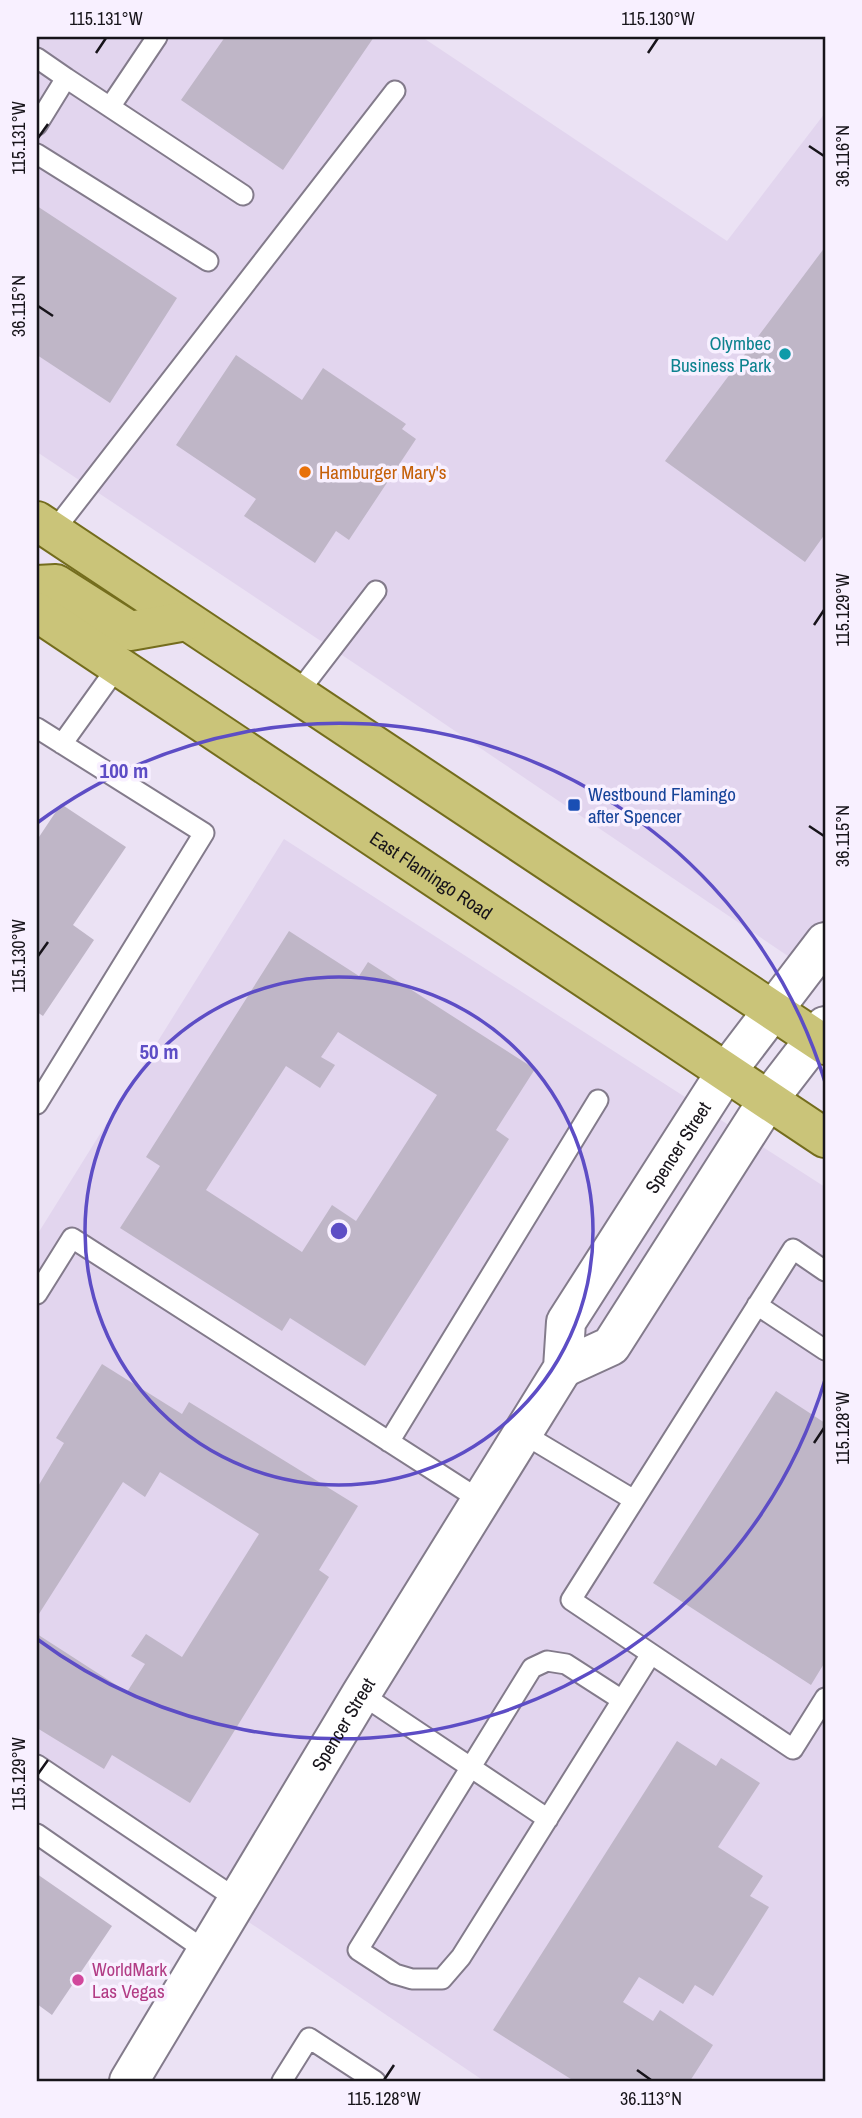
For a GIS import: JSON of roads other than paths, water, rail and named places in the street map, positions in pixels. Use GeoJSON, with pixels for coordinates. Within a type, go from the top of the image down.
{"type":"FeatureCollection","features":[{"type":"Feature","properties":{"kind":"main road"},"geometry":{"type":"LineString","coordinates":[[42,530],[297,694],[771,1011],[822,1037]]}},
{"type":"Feature","properties":{"kind":"main road"},"geometry":{"type":"LineString","coordinates":[[37,585],[56,584],[130,631],[186,621]]}},
{"type":"Feature","properties":{"kind":"main road","name":"East Flamingo Road"},"geometry":{"type":"LineString","coordinates":[[37,612],[825,1138]]}},
{"type":"Feature","properties":{"kind":"street","name":"Spencer Street"},"geometry":{"type":"LineString","coordinates":[[129,2081],[361,1694],[563,1368],[566,1322],[726,1072],[825,942]]}},
{"type":"Feature","properties":{"kind":"street"},"geometry":{"type":"LineString","coordinates":[[563,1368],[611,1346],[768,1100],[822,1037]]}},
{"type":"Feature","properties":{"kind":"lane"},"geometry":{"type":"LineString","coordinates":[[110,107],[155,37]]}},
{"type":"Feature","properties":{"kind":"lane"},"geometry":{"type":"LineString","coordinates":[[37,58],[243,195]]}},
{"type":"Feature","properties":{"kind":"lane"},"geometry":{"type":"LineString","coordinates":[[37,125],[66,78]]}},
{"type":"Feature","properties":{"kind":"lane"},"geometry":{"type":"LineString","coordinates":[[42,530],[395,91]]}},
{"type":"Feature","properties":{"kind":"lane"},"geometry":{"type":"LineString","coordinates":[[37,154],[208,261]]}},
{"type":"Feature","properties":{"kind":"lane"},"geometry":{"type":"LineString","coordinates":[[297,694],[376,591]]}},
{"type":"Feature","properties":{"kind":"lane"},"geometry":{"type":"LineString","coordinates":[[62,744],[118,666]]}},
{"type":"Feature","properties":{"kind":"lane"},"geometry":{"type":"LineString","coordinates":[[37,728],[204,833],[37,1104]]}},
{"type":"Feature","properties":{"kind":"lane"},"geometry":{"type":"LineString","coordinates":[[389,1442],[598,1100]]}},
{"type":"Feature","properties":{"kind":"lane"},"geometry":{"type":"LineString","coordinates":[[37,1294],[72,1238],[480,1500]]}},
{"type":"Feature","properties":{"kind":"lane"},"geometry":{"type":"LineString","coordinates":[[825,1271],[793,1249],[571,1600],[793,1749],[825,1698]]}},
{"type":"Feature","properties":{"kind":"lane"},"geometry":{"type":"LineString","coordinates":[[757,1305],[825,1350]]}},
{"type":"Feature","properties":{"kind":"lane"},"geometry":{"type":"LineString","coordinates":[[522,1433],[634,1500]]}},
{"type":"Feature","properties":{"kind":"lane"},"geometry":{"type":"LineString","coordinates":[[622,1700],[566,1664],[547,1661],[532,1668],[358,1950],[395,1974],[412,1979],[442,1979],[461,1957],[651,1654]]}},
{"type":"Feature","properties":{"kind":"lane"},"geometry":{"type":"LineString","coordinates":[[361,1694],[548,1819]]}},
{"type":"Feature","properties":{"kind":"lane"},"geometry":{"type":"LineString","coordinates":[[37,1765],[238,1900]]}},
{"type":"Feature","properties":{"kind":"lane"},"geometry":{"type":"LineString","coordinates":[[37,1834],[206,1951]]}},
{"type":"Feature","properties":{"kind":"lane"},"geometry":{"type":"LineString","coordinates":[[282,2081],[309,2038],[375,2081]]}},
{"type":"Feature","properties":{"kind":"place","name":"Olymbec Business Park"},"geometry":{"type":"Point","coordinates":[785,354]}},
{"type":"Feature","properties":{"kind":"place","name":"Hamburger Mary's"},"geometry":{"type":"Point","coordinates":[305,472]}},
{"type":"Feature","properties":{"kind":"place","name":"Westbound Flamingo after Spencer"},"geometry":{"type":"Point","coordinates":[574,805]}},
{"type":"Feature","properties":{"kind":"place","name":"WorldMark Las Vegas"},"geometry":{"type":"Point","coordinates":[78,1980]}}]}
